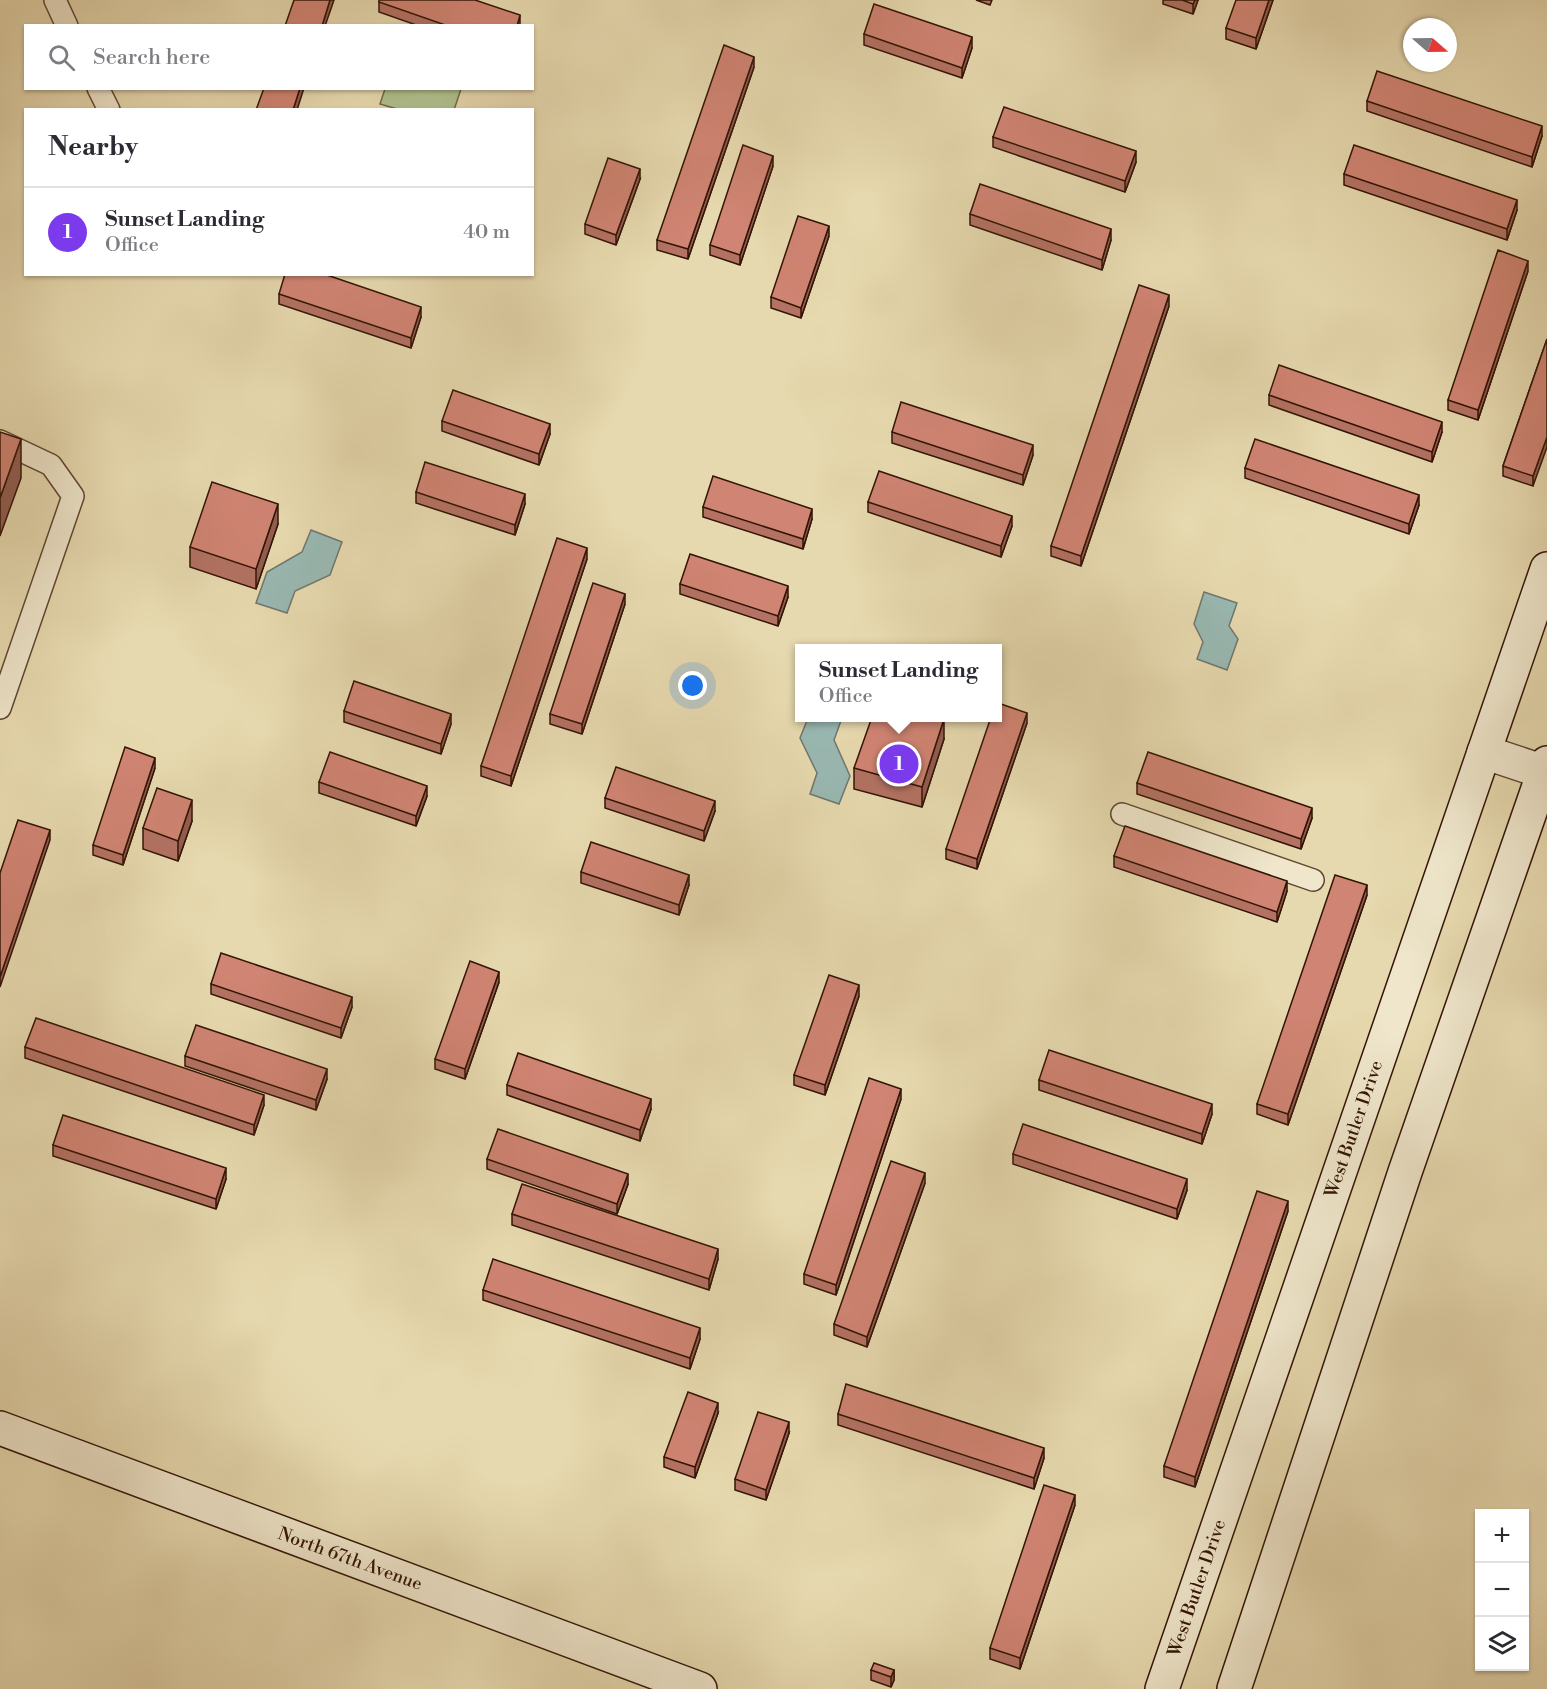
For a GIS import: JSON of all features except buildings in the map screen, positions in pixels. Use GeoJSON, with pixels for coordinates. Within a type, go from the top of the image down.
{"type":"FeatureCollection","features":[{"type":"Feature","properties":{"kind":"street","name":"West Butler Drive"},"geometry":{"type":"LineString","coordinates":[[1162,1689],[1547,569]]}},
{"type":"Feature","properties":{"kind":"street"},"geometry":{"type":"LineString","coordinates":[[1234,1689],[1409,1161],[1546,769],[1484,752]]}},
{"type":"Feature","properties":{"kind":"street","name":"North 67th Avenue"},"geometry":{"type":"LineString","coordinates":[[0,1428],[700,1689]]}},
{"type":"Feature","properties":{"kind":"lane"},"geometry":{"type":"LineString","coordinates":[[55,0],[66,24]]}},
{"type":"Feature","properties":{"kind":"lane"},"geometry":{"type":"LineString","coordinates":[[99,90],[108,108]]}},
{"type":"Feature","properties":{"kind":"lane"},"geometry":{"type":"LineString","coordinates":[[0,441],[51,465],[74,496],[0,708]]}},
{"type":"Feature","properties":{"kind":"lane"},"geometry":{"type":"LineString","coordinates":[[1122,814],[1313,880]]}},
{"type":"Feature","properties":{"kind":"green space"},"geometry":{"type":"Polygon","coordinates":[[[384,90],[461,90],[455,108],[394,108],[380,104],[384,90]]]}},
{"type":"Feature","properties":{"kind":"water"},"geometry":{"type":"Polygon","coordinates":[[[311,530],[342,542],[330,575],[295,591],[287,613],[256,603],[267,572],[302,552],[311,530]]]}},
{"type":"Feature","properties":{"kind":"water"},"geometry":{"type":"Polygon","coordinates":[[[1204,592],[1237,603],[1229,626],[1238,639],[1227,670],[1197,659],[1203,642],[1194,624],[1204,592]]]}},
{"type":"Feature","properties":{"kind":"water"},"geometry":{"type":"Polygon","coordinates":[[[806,722],[841,722],[834,740],[850,776],[839,804],[810,794],[817,773],[800,738],[806,722]]]}},
{"type":"Feature","properties":{"kind":"place","name":"Sunset Landing"},"geometry":{"type":"Point","coordinates":[899,764]}}]}
